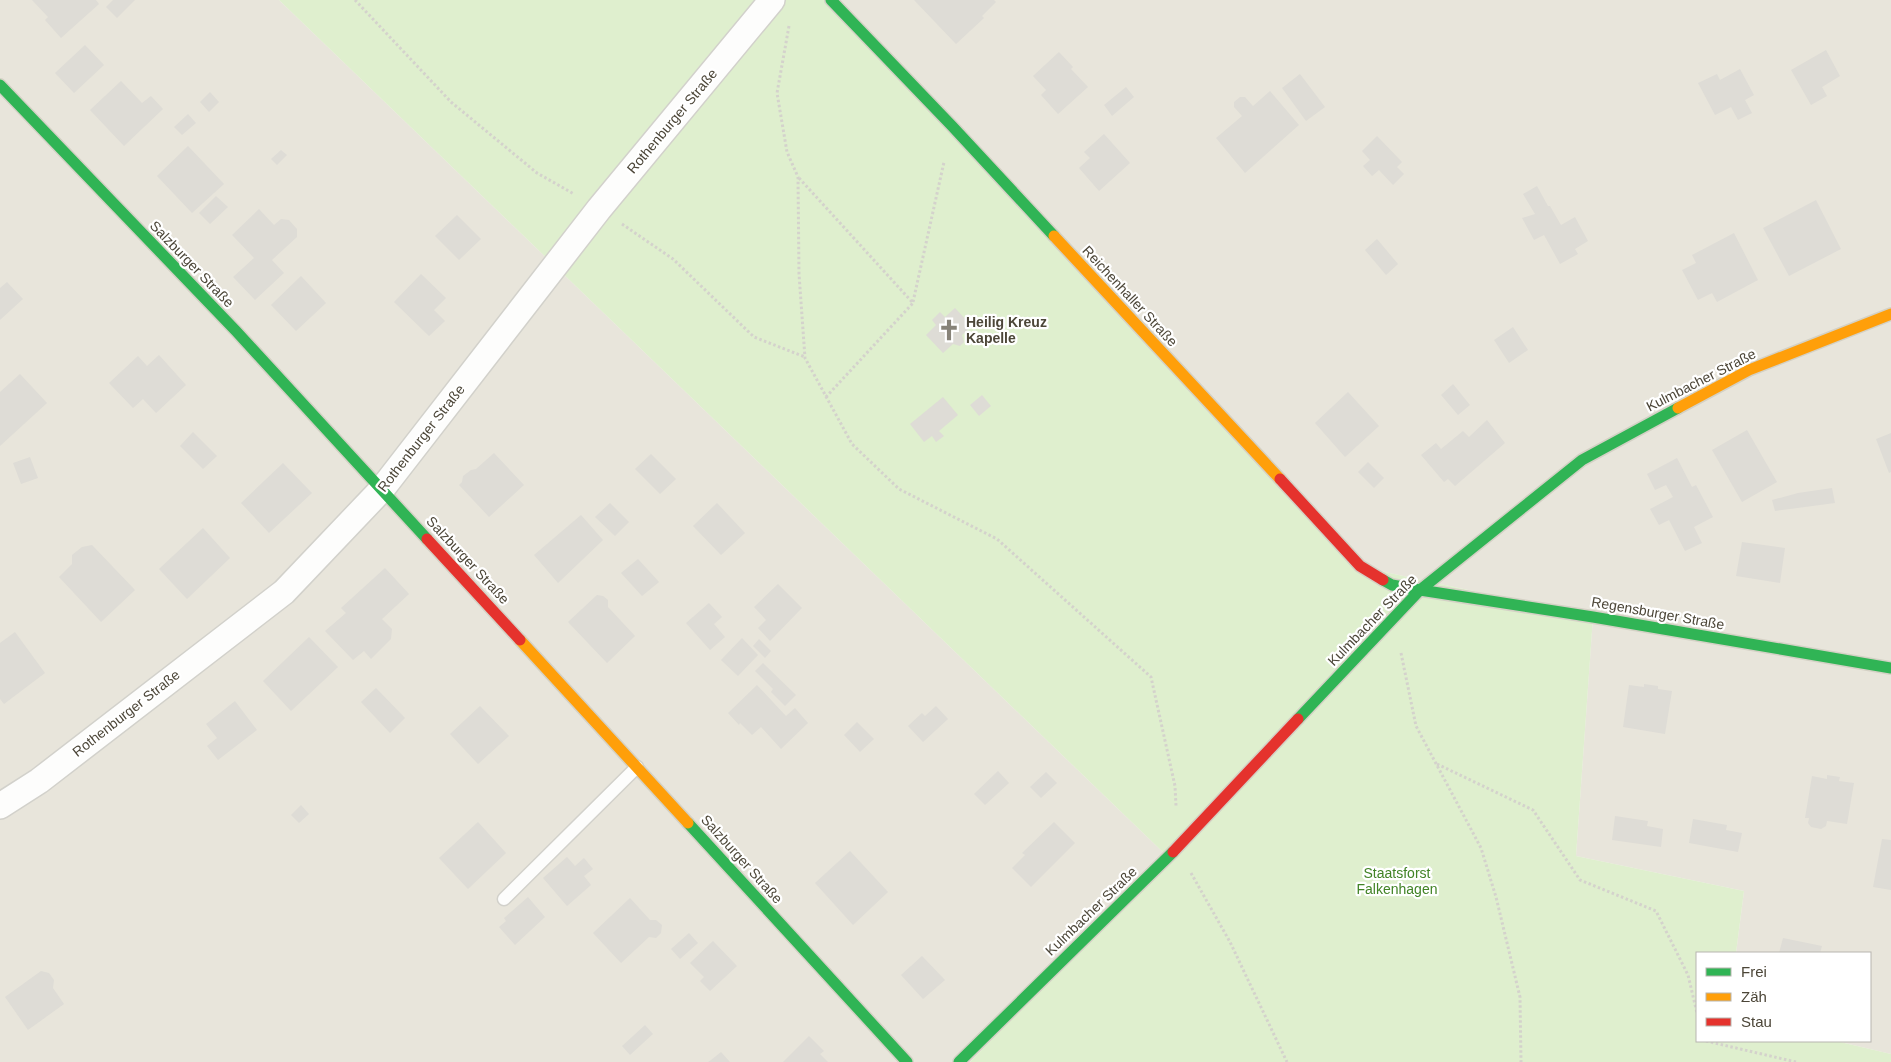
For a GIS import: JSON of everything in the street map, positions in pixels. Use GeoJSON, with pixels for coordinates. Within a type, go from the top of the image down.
{"type":"FeatureCollection","features":[{"type":"Feature","properties":{"kind":"street","name":"Rothenburger Straße"},"geometry":{"type":"LineString","coordinates":[[0,806],[39,780],[284,592],[382,489],[599,208],[772,0]]}},
{"type":"Feature","properties":{"kind":"street","name":"Reichenhaller Straße"},"geometry":{"type":"LineString","coordinates":[[831,0],[952,126],[1360,566],[1392,585],[1420,590]]}},
{"type":"Feature","properties":{"kind":"street","name":"Salzburger Straße"},"geometry":{"type":"LineString","coordinates":[[0,85],[236,331],[907,1062]]}},
{"type":"Feature","properties":{"kind":"street","name":"Kulmbacher Straße"},"geometry":{"type":"LineString","coordinates":[[959,1062],[1177,848],[1420,590],[1582,460],[1749,370],[1891,314]]}},
{"type":"Feature","properties":{"kind":"street","name":"Regensburger Straße"},"geometry":{"type":"LineString","coordinates":[[1420,590],[1593,617],[1891,668]]}},
{"type":"Feature","properties":{"kind":"lane"},"geometry":{"type":"LineString","coordinates":[[504,899],[637,767]]}},
{"type":"Feature","properties":{"kind":"path"},"geometry":{"type":"LineString","coordinates":[[355,0],[451,102],[537,173],[599,208],[674,259],[754,337],[805,358]]}},
{"type":"Feature","properties":{"kind":"path"},"geometry":{"type":"LineString","coordinates":[[790,19],[777,93],[787,152],[798,177],[913,303]]}},
{"type":"Feature","properties":{"kind":"path"},"geometry":{"type":"LineString","coordinates":[[826,397],[913,303],[952,126]]}},
{"type":"Feature","properties":{"kind":"path"},"geometry":{"type":"LineString","coordinates":[[798,177],[799,274],[805,358],[826,397],[852,444],[899,489],[997,539],[1151,677],[1175,786],[1177,848],[1230,942],[1287,1062]]}},
{"type":"Feature","properties":{"kind":"path"},"geometry":{"type":"LineString","coordinates":[[1394,618],[1416,726],[1481,848],[1496,897],[1520,997],[1521,1062]]}},
{"type":"Feature","properties":{"kind":"path"},"geometry":{"type":"LineString","coordinates":[[1436,764],[1533,810],[1580,880],[1656,911],[1688,975],[1696,1009]]}},
{"type":"Feature","properties":{"kind":"path"},"geometry":{"type":"LineString","coordinates":[[1710,1042],[1796,1062]]}},
{"type":"Feature","properties":{"kind":"shaded area"},"geometry":{"type":"Polygon","coordinates":[[[0,0],[279,0],[1168,857],[970,1062],[0,1062],[0,0]]]}},
{"type":"Feature","properties":{"kind":"shaded area"},"geometry":{"type":"Polygon","coordinates":[[[840,0],[1891,0],[1891,1054],[1840,1042],[1871,1042],[1871,952],[1736,952],[1744,891],[1576,856],[1593,617],[1357,566],[840,0]]]}},
{"type":"Feature","properties":{"kind":"green space","name":"Staatsforst Falkenhagen"},"geometry":{"type":"Polygon","coordinates":[[[279,0],[840,0],[1357,566],[1593,617],[1576,856],[1744,891],[1736,952],[1696,952],[1696,1042],[1840,1042],[1891,1054],[1891,1062],[970,1062],[1168,857],[279,0]]]}},
{"type":"Feature","properties":{"kind":"building"},"geometry":{"type":"Polygon","coordinates":[[[32,0],[96,0],[99,4],[61,38],[45,20],[48,17],[32,0]]]}},
{"type":"Feature","properties":{"kind":"building"},"geometry":{"type":"Polygon","coordinates":[[[113,0],[135,0],[117,18],[106,7],[113,0]]]}},
{"type":"Feature","properties":{"kind":"building"},"geometry":{"type":"Polygon","coordinates":[[[914,0],[994,0],[996,2],[982,16],[984,18],[956,44],[914,0]]]}},
{"type":"Feature","properties":{"kind":"building"},"geometry":{"type":"Polygon","coordinates":[[[85,45],[104,65],[74,93],[55,73],[85,45]]]}},
{"type":"Feature","properties":{"kind":"building"},"geometry":{"type":"Polygon","coordinates":[[[1826,50],[1840,76],[1822,87],[1827,96],[1811,105],[1791,70],[1826,50]]]}},
{"type":"Feature","properties":{"kind":"building"},"geometry":{"type":"Polygon","coordinates":[[[1059,52],[1073,67],[1071,69],[1088,87],[1058,114],[1041,95],[1046,90],[1033,76],[1059,52]]]}},
{"type":"Feature","properties":{"kind":"building"},"geometry":{"type":"Polygon","coordinates":[[[1740,69],[1754,95],[1745,100],[1752,113],[1738,120],[1731,107],[1715,115],[1698,83],[1717,74],[1720,80],[1740,69]]]}},
{"type":"Feature","properties":{"kind":"building"},"geometry":{"type":"Polygon","coordinates":[[[1300,74],[1325,107],[1306,121],[1282,88],[1300,74]]]}},
{"type":"Feature","properties":{"kind":"building"},"geometry":{"type":"Polygon","coordinates":[[[121,81],[142,103],[151,96],[163,109],[124,146],[90,110],[121,81]]]}},
{"type":"Feature","properties":{"kind":"building"},"geometry":{"type":"Polygon","coordinates":[[[1126,87],[1134,97],[1112,116],[1104,105],[1126,87]]]}},
{"type":"Feature","properties":{"kind":"building"},"geometry":{"type":"Polygon","coordinates":[[[1270,91],[1299,125],[1245,173],[1216,138],[1242,116],[1234,107],[1234,102],[1240,97],[1245,97],[1253,106],[1270,91]]]}},
{"type":"Feature","properties":{"kind":"building"},"geometry":{"type":"Polygon","coordinates":[[[210,92],[219,102],[209,112],[200,102],[210,92]]]}},
{"type":"Feature","properties":{"kind":"building"},"geometry":{"type":"Polygon","coordinates":[[[188,114],[196,123],[182,135],[174,127],[188,114]]]}},
{"type":"Feature","properties":{"kind":"building"},"geometry":{"type":"Polygon","coordinates":[[[1104,134],[1130,163],[1099,191],[1079,168],[1090,158],[1084,152],[1104,134]]]}},
{"type":"Feature","properties":{"kind":"building"},"geometry":{"type":"Polygon","coordinates":[[[1377,136],[1402,162],[1397,167],[1404,174],[1393,185],[1379,170],[1372,176],[1363,166],[1370,160],[1362,151],[1377,136]]]}},
{"type":"Feature","properties":{"kind":"building"},"geometry":{"type":"Polygon","coordinates":[[[188,146],[224,184],[192,213],[157,176],[188,146]]]}},
{"type":"Feature","properties":{"kind":"building"},"geometry":{"type":"Polygon","coordinates":[[[281,150],[287,155],[277,165],[271,159],[281,150]]]}},
{"type":"Feature","properties":{"kind":"building"},"geometry":{"type":"Polygon","coordinates":[[[1537,186],[1561,225],[1575,217],[1588,241],[1575,249],[1578,254],[1560,264],[1544,235],[1534,240],[1522,218],[1535,214],[1523,194],[1537,186]]]}},
{"type":"Feature","properties":{"kind":"building"},"geometry":{"type":"Polygon","coordinates":[[[216,196],[228,207],[210,224],[199,213],[216,196]]]}},
{"type":"Feature","properties":{"kind":"building"},"geometry":{"type":"Polygon","coordinates":[[[1816,200],[1841,249],[1789,276],[1763,228],[1816,200]]]}},
{"type":"Feature","properties":{"kind":"building"},"geometry":{"type":"Polygon","coordinates":[[[259,209],[274,225],[281,219],[289,220],[297,229],[297,237],[272,260],[284,273],[255,300],[233,277],[254,258],[232,235],[259,209]]]}},
{"type":"Feature","properties":{"kind":"building"},"geometry":{"type":"Polygon","coordinates":[[[457,215],[481,239],[459,260],[435,236],[457,215]]]}},
{"type":"Feature","properties":{"kind":"building"},"geometry":{"type":"Polygon","coordinates":[[[1734,233],[1758,280],[1717,302],[1712,293],[1698,300],[1682,270],[1696,263],[1692,255],[1734,233]]]}},
{"type":"Feature","properties":{"kind":"building"},"geometry":{"type":"Polygon","coordinates":[[[1377,239],[1398,264],[1386,275],[1365,250],[1377,239]]]}},
{"type":"Feature","properties":{"kind":"building"},"geometry":{"type":"Polygon","coordinates":[[[421,274],[446,298],[434,310],[445,321],[429,336],[394,302],[421,274]]]}},
{"type":"Feature","properties":{"kind":"building"},"geometry":{"type":"Polygon","coordinates":[[[301,276],[326,303],[296,331],[271,305],[301,276]]]}},
{"type":"Feature","properties":{"kind":"building"},"geometry":{"type":"Polygon","coordinates":[[[7,282],[23,299],[0,320],[0,288],[7,282]]]}},
{"type":"Feature","properties":{"kind":"building","name":"Heilig Kreuz Kapelle"},"geometry":{"type":"Polygon","coordinates":[[[955,308],[972,326],[962,335],[964,342],[960,346],[953,344],[943,353],[926,335],[936,325],[932,320],[940,312],[945,317],[955,308]]]}},
{"type":"Feature","properties":{"kind":"building"},"geometry":{"type":"Polygon","coordinates":[[[1513,327],[1528,350],[1509,363],[1494,340],[1513,327]]]}},
{"type":"Feature","properties":{"kind":"building"},"geometry":{"type":"Polygon","coordinates":[[[159,355],[186,385],[156,413],[143,399],[133,408],[109,383],[138,356],[147,366],[159,355]]]}},
{"type":"Feature","properties":{"kind":"building"},"geometry":{"type":"Polygon","coordinates":[[[20,374],[47,403],[0,446],[0,392],[20,374]]]}},
{"type":"Feature","properties":{"kind":"building"},"geometry":{"type":"Polygon","coordinates":[[[1453,384],[1470,405],[1458,415],[1441,395],[1453,384]]]}},
{"type":"Feature","properties":{"kind":"building"},"geometry":{"type":"Polygon","coordinates":[[[1348,392],[1379,426],[1345,457],[1315,423],[1348,392]]]}},
{"type":"Feature","properties":{"kind":"building"},"geometry":{"type":"Polygon","coordinates":[[[982,395],[991,406],[979,416],[970,405],[982,395]]]}},
{"type":"Feature","properties":{"kind":"building"},"geometry":{"type":"Polygon","coordinates":[[[943,397],[958,415],[939,431],[944,436],[936,442],[932,436],[924,442],[910,424],[943,397]]]}},
{"type":"Feature","properties":{"kind":"building"},"geometry":{"type":"Polygon","coordinates":[[[1487,420],[1505,443],[1455,486],[1448,479],[1444,482],[1421,455],[1436,443],[1441,449],[1463,431],[1469,437],[1487,420]]]}},
{"type":"Feature","properties":{"kind":"building"},"geometry":{"type":"Polygon","coordinates":[[[1747,430],[1777,482],[1742,502],[1712,450],[1747,430]]]}},
{"type":"Feature","properties":{"kind":"building"},"geometry":{"type":"Polygon","coordinates":[[[193,432],[217,456],[203,469],[180,446],[193,432]]]}},
{"type":"Feature","properties":{"kind":"building"},"geometry":{"type":"Polygon","coordinates":[[[1891,433],[1891,472],[1889,473],[1876,439],[1891,433]]]}},
{"type":"Feature","properties":{"kind":"building"},"geometry":{"type":"Polygon","coordinates":[[[494,453],[524,485],[489,517],[459,485],[462,482],[463,476],[476,469],[494,453]]]}},
{"type":"Feature","properties":{"kind":"building"},"geometry":{"type":"Polygon","coordinates":[[[651,454],[676,479],[660,494],[635,469],[651,454]]]}},
{"type":"Feature","properties":{"kind":"building"},"geometry":{"type":"Polygon","coordinates":[[[30,457],[38,478],[21,484],[13,463],[30,457]]]}},
{"type":"Feature","properties":{"kind":"building"},"geometry":{"type":"Polygon","coordinates":[[[1677,458],[1692,487],[1696,485],[1713,517],[1694,527],[1702,543],[1685,551],[1669,520],[1659,525],[1650,509],[1673,497],[1666,485],[1655,490],[1647,474],[1677,458]]]}},
{"type":"Feature","properties":{"kind":"building"},"geometry":{"type":"Polygon","coordinates":[[[1368,462],[1384,478],[1374,488],[1358,472],[1368,462]]]}},
{"type":"Feature","properties":{"kind":"building"},"geometry":{"type":"Polygon","coordinates":[[[283,463],[312,493],[269,533],[241,503],[283,463]]]}},
{"type":"Feature","properties":{"kind":"building"},"geometry":{"type":"Polygon","coordinates":[[[1832,488],[1835,503],[1775,511],[1772,500],[1798,493],[1832,488]]]}},
{"type":"Feature","properties":{"kind":"building"},"geometry":{"type":"Polygon","coordinates":[[[610,503],[629,522],[615,536],[595,517],[610,503]]]}},
{"type":"Feature","properties":{"kind":"building"},"geometry":{"type":"Polygon","coordinates":[[[717,503],[745,533],[721,555],[693,526],[717,503]]]}},
{"type":"Feature","properties":{"kind":"building"},"geometry":{"type":"Polygon","coordinates":[[[581,515],[603,540],[558,583],[534,555],[581,515]]]}},
{"type":"Feature","properties":{"kind":"building"},"geometry":{"type":"Polygon","coordinates":[[[203,528],[230,558],[187,599],[159,569],[203,528]]]}},
{"type":"Feature","properties":{"kind":"building"},"geometry":{"type":"Polygon","coordinates":[[[1742,542],[1785,548],[1780,583],[1736,576],[1742,542]]]}},
{"type":"Feature","properties":{"kind":"building"},"geometry":{"type":"Polygon","coordinates":[[[92,545],[135,590],[101,622],[59,577],[72,564],[72,555],[82,547],[92,545]]]}},
{"type":"Feature","properties":{"kind":"building"},"geometry":{"type":"Polygon","coordinates":[[[638,559],[659,582],[642,596],[621,573],[638,559]]]}},
{"type":"Feature","properties":{"kind":"building"},"geometry":{"type":"Polygon","coordinates":[[[385,568],[409,594],[382,619],[392,629],[391,639],[371,659],[364,651],[353,660],[325,631],[346,613],[341,608],[385,568]]]}},
{"type":"Feature","properties":{"kind":"building"},"geometry":{"type":"Polygon","coordinates":[[[778,584],[802,608],[770,641],[758,628],[766,620],[754,607],[778,584]]]}},
{"type":"Feature","properties":{"kind":"building"},"geometry":{"type":"Polygon","coordinates":[[[597,595],[603,596],[608,600],[608,607],[635,636],[607,663],[568,622],[597,595]]]}},
{"type":"Feature","properties":{"kind":"building"},"geometry":{"type":"Polygon","coordinates":[[[709,603],[722,617],[714,624],[725,637],[710,650],[686,623],[709,603]]]}},
{"type":"Feature","properties":{"kind":"building"},"geometry":{"type":"Polygon","coordinates":[[[15,632],[45,673],[4,704],[0,699],[0,643],[15,632]]]}},
{"type":"Feature","properties":{"kind":"building"},"geometry":{"type":"Polygon","coordinates":[[[309,637],[338,667],[291,711],[263,681],[309,637]]]}},
{"type":"Feature","properties":{"kind":"building"},"geometry":{"type":"Polygon","coordinates":[[[742,638],[758,655],[738,676],[721,660],[742,638]]]}},
{"type":"Feature","properties":{"kind":"building"},"geometry":{"type":"Polygon","coordinates":[[[759,639],[771,651],[765,658],[753,646],[759,639]]]}},
{"type":"Feature","properties":{"kind":"building"},"geometry":{"type":"Polygon","coordinates":[[[763,663],[796,695],[785,706],[771,692],[773,689],[755,671],[763,663]]]}},
{"type":"Feature","properties":{"kind":"building"},"geometry":{"type":"Polygon","coordinates":[[[1644,684],[1672,691],[1665,734],[1623,727],[1629,685],[1644,687],[1644,684]]]}},
{"type":"Feature","properties":{"kind":"building"},"geometry":{"type":"Polygon","coordinates":[[[757,685],[786,716],[795,708],[808,723],[781,749],[761,727],[752,735],[728,713],[757,685]]]}},
{"type":"Feature","properties":{"kind":"building"},"geometry":{"type":"Polygon","coordinates":[[[376,688],[405,718],[390,733],[361,702],[376,688]]]}},
{"type":"Feature","properties":{"kind":"building"},"geometry":{"type":"Polygon","coordinates":[[[235,701],[257,730],[218,760],[207,746],[217,738],[206,724],[235,701]]]}},
{"type":"Feature","properties":{"kind":"building"},"geometry":{"type":"Polygon","coordinates":[[[480,706],[509,736],[478,764],[450,734],[480,706]]]}},
{"type":"Feature","properties":{"kind":"building"},"geometry":{"type":"Polygon","coordinates":[[[936,706],[948,719],[923,742],[908,726],[922,713],[925,716],[936,706]]]}},
{"type":"Feature","properties":{"kind":"building"},"geometry":{"type":"Polygon","coordinates":[[[857,722],[874,739],[860,752],[844,735],[857,722]]]}},
{"type":"Feature","properties":{"kind":"building"},"geometry":{"type":"Polygon","coordinates":[[[998,771],[1009,783],[985,805],[974,794],[998,771]]]}},
{"type":"Feature","properties":{"kind":"building"},"geometry":{"type":"Polygon","coordinates":[[[1046,772],[1057,783],[1041,798],[1030,787],[1046,772]]]}},
{"type":"Feature","properties":{"kind":"building"},"geometry":{"type":"Polygon","coordinates":[[[1827,775],[1840,777],[1839,781],[1854,783],[1847,824],[1827,821],[1826,826],[1821,829],[1811,827],[1808,823],[1809,818],[1805,818],[1812,776],[1827,779],[1827,775]]]}},
{"type":"Feature","properties":{"kind":"building"},"geometry":{"type":"Polygon","coordinates":[[[301,805],[309,814],[299,823],[291,815],[301,805]]]}},
{"type":"Feature","properties":{"kind":"building"},"geometry":{"type":"Polygon","coordinates":[[[1615,816],[1648,821],[1647,826],[1663,829],[1661,847],[1612,840],[1615,816]]]}},
{"type":"Feature","properties":{"kind":"building"},"geometry":{"type":"Polygon","coordinates":[[[1693,819],[1727,825],[1726,830],[1742,833],[1738,852],[1689,843],[1693,819]]]}},
{"type":"Feature","properties":{"kind":"building"},"geometry":{"type":"Polygon","coordinates":[[[478,822],[506,853],[468,889],[439,858],[478,822]]]}},
{"type":"Feature","properties":{"kind":"building"},"geometry":{"type":"Polygon","coordinates":[[[1054,822],[1075,843],[1031,887],[1012,868],[1025,855],[1022,853],[1054,822]]]}},
{"type":"Feature","properties":{"kind":"building"},"geometry":{"type":"Polygon","coordinates":[[[1882,839],[1891,840],[1891,890],[1873,887],[1882,839]]]}},
{"type":"Feature","properties":{"kind":"building"},"geometry":{"type":"Polygon","coordinates":[[[850,851],[888,892],[853,925],[815,883],[850,851]]]}},
{"type":"Feature","properties":{"kind":"building"},"geometry":{"type":"Polygon","coordinates":[[[567,857],[575,866],[584,858],[593,869],[584,876],[591,885],[567,906],[543,878],[567,857]]]}},
{"type":"Feature","properties":{"kind":"building"},"geometry":{"type":"Polygon","coordinates":[[[528,897],[545,917],[515,945],[499,927],[506,921],[504,918],[528,897]]]}},
{"type":"Feature","properties":{"kind":"building"},"geometry":{"type":"Polygon","coordinates":[[[630,898],[650,920],[656,920],[662,925],[661,933],[656,938],[649,937],[621,963],[593,933],[630,898]]]}},
{"type":"Feature","properties":{"kind":"building"},"geometry":{"type":"Polygon","coordinates":[[[689,933],[698,943],[680,959],[671,949],[689,933]]]}},
{"type":"Feature","properties":{"kind":"building"},"geometry":{"type":"Polygon","coordinates":[[[1783,938],[1822,946],[1820,952],[1779,952],[1783,938]]]}},
{"type":"Feature","properties":{"kind":"building"},"geometry":{"type":"Polygon","coordinates":[[[713,941],[737,966],[710,991],[700,981],[704,977],[690,963],[713,941]]]}},
{"type":"Feature","properties":{"kind":"building"},"geometry":{"type":"Polygon","coordinates":[[[922,956],[945,980],[923,999],[901,975],[922,956]]]}},
{"type":"Feature","properties":{"kind":"building"},"geometry":{"type":"Polygon","coordinates":[[[41,971],[49,973],[54,980],[53,988],[64,1004],[28,1030],[5,997],[41,971]]]}},
{"type":"Feature","properties":{"kind":"building"},"geometry":{"type":"Polygon","coordinates":[[[645,1025],[653,1034],[630,1055],[622,1046],[645,1025]]]}},
{"type":"Feature","properties":{"kind":"building"},"geometry":{"type":"Polygon","coordinates":[[[809,1036],[824,1051],[820,1054],[828,1062],[783,1062],[809,1036]]]}},
{"type":"Feature","properties":{"kind":"building"},"geometry":{"type":"Polygon","coordinates":[[[721,1052],[730,1062],[708,1062],[711,1060],[721,1052]]]}},
{"type":"Feature","properties":{"kind":"traffic: fast"},"geometry":{"type":"LineString","coordinates":[[831,0],[1054,236]]}},
{"type":"Feature","properties":{"kind":"traffic: fast"},"geometry":{"type":"LineString","coordinates":[[0,85],[236,331],[427,539]]}},
{"type":"Feature","properties":{"kind":"traffic: fast"},"geometry":{"type":"LineString","coordinates":[[1298,719],[1420,590],[1582,460],[1678,408]]}},
{"type":"Feature","properties":{"kind":"traffic: fast"},"geometry":{"type":"LineString","coordinates":[[1383,580],[1392,585],[1420,590],[1593,617],[1891,668]]}},
{"type":"Feature","properties":{"kind":"traffic: fast"},"geometry":{"type":"LineString","coordinates":[[688,823],[907,1062]]}},
{"type":"Feature","properties":{"kind":"traffic: fast"},"geometry":{"type":"LineString","coordinates":[[959,1062],[1173,852]]}},
{"type":"Feature","properties":{"kind":"traffic: slow"},"geometry":{"type":"LineString","coordinates":[[1054,236],[1280,479]]}},
{"type":"Feature","properties":{"kind":"traffic: slow"},"geometry":{"type":"LineString","coordinates":[[1678,408],[1749,370],[1891,314]]}},
{"type":"Feature","properties":{"kind":"traffic: slow"},"geometry":{"type":"LineString","coordinates":[[520,640],[688,823]]}},
{"type":"Feature","properties":{"kind":"traffic: jam"},"geometry":{"type":"LineString","coordinates":[[1280,479],[1360,566],[1383,580]]}},
{"type":"Feature","properties":{"kind":"traffic: jam"},"geometry":{"type":"LineString","coordinates":[[427,539],[520,640]]}},
{"type":"Feature","properties":{"kind":"traffic: jam"},"geometry":{"type":"LineString","coordinates":[[1173,852],[1298,719]]}},
{"type":"Feature","properties":{"kind":"place","name":"Heilig Kreuz Kapelle"},"geometry":{"type":"Point","coordinates":[949,330]}}]}
